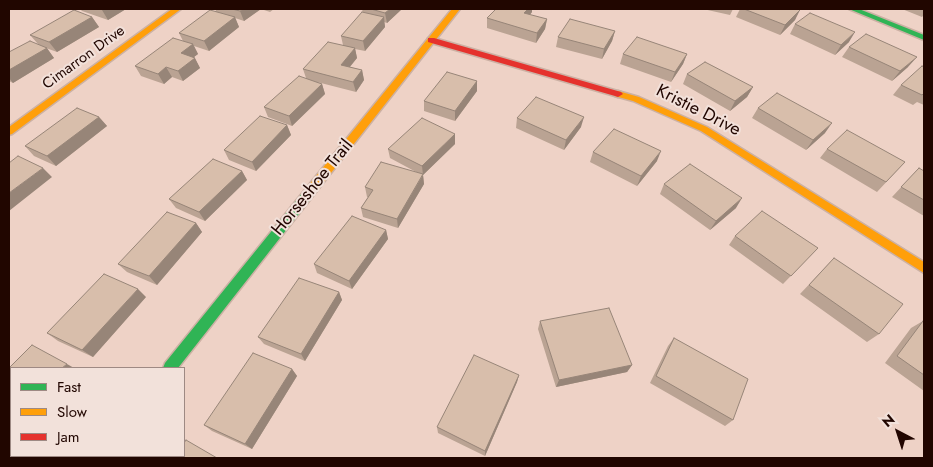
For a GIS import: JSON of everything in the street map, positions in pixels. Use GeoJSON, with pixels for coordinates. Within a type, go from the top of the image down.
{"type":"FeatureCollection","features":[{"type":"Feature","properties":{"kind":"street","name":"Cimarron Drive"},"geometry":{"type":"LineString","coordinates":[[9,132],[177,9]]}},
{"type":"Feature","properties":{"kind":"street","name":"Horseshoe Trail"},"geometry":{"type":"LineString","coordinates":[[171,367],[456,9]]}},
{"type":"Feature","properties":{"kind":"street"},"geometry":{"type":"LineString","coordinates":[[853,9],[924,38]]}},
{"type":"Feature","properties":{"kind":"street","name":"Kristie Drive"},"geometry":{"type":"LineString","coordinates":[[431,40],[636,99],[704,129],[924,268]]}},
{"type":"Feature","properties":{"kind":"building"},"geometry":{"type":"Polygon","coordinates":[[[371,9],[390,9],[385,13],[371,9]]]}},
{"type":"Feature","properties":{"kind":"building"},"geometry":{"type":"Polygon","coordinates":[[[496,9],[528,9],[524,13],[547,19],[537,33],[487,18],[496,9]]]}},
{"type":"Feature","properties":{"kind":"building"},"geometry":{"type":"Polygon","coordinates":[[[744,9],[798,9],[800,10],[785,25],[744,9]]]}},
{"type":"Feature","properties":{"kind":"building"},"geometry":{"type":"Polygon","coordinates":[[[74,10],[92,17],[49,42],[30,35],[74,10]]]}},
{"type":"Feature","properties":{"kind":"building"},"geometry":{"type":"Polygon","coordinates":[[[210,10],[235,17],[204,41],[179,33],[210,10]]]}},
{"type":"Feature","properties":{"kind":"building"},"geometry":{"type":"Polygon","coordinates":[[[362,12],[384,17],[363,41],[341,36],[362,12]]]}},
{"type":"Feature","properties":{"kind":"building"},"geometry":{"type":"Polygon","coordinates":[[[810,13],[855,32],[841,45],[795,24],[810,13]]]}},
{"type":"Feature","properties":{"kind":"building"},"geometry":{"type":"Polygon","coordinates":[[[570,19],[615,31],[604,49],[558,37],[570,19]]]}},
{"type":"Feature","properties":{"kind":"building"},"geometry":{"type":"Polygon","coordinates":[[[866,34],[917,57],[900,71],[849,47],[866,34]]]}},
{"type":"Feature","properties":{"kind":"building"},"geometry":{"type":"Polygon","coordinates":[[[637,37],[687,54],[675,72],[623,54],[637,37]]]}},
{"type":"Feature","properties":{"kind":"building"},"geometry":{"type":"Polygon","coordinates":[[[173,38],[193,44],[181,53],[195,58],[178,71],[166,67],[158,74],[135,66],[173,38]]]}},
{"type":"Feature","properties":{"kind":"building"},"geometry":{"type":"Polygon","coordinates":[[[30,41],[47,48],[9,70],[9,52],[30,41]]]}},
{"type":"Feature","properties":{"kind":"building"},"geometry":{"type":"Polygon","coordinates":[[[328,42],[355,48],[341,65],[362,70],[353,82],[303,69],[328,42]]]}},
{"type":"Feature","properties":{"kind":"building"},"geometry":{"type":"Polygon","coordinates":[[[705,62],[753,87],[735,101],[687,74],[705,62]]]}},
{"type":"Feature","properties":{"kind":"building"},"geometry":{"type":"Polygon","coordinates":[[[922,66],[924,67],[924,93],[922,95],[901,85],[922,66]]]}},
{"type":"Feature","properties":{"kind":"building"},"geometry":{"type":"Polygon","coordinates":[[[447,72],[477,81],[455,111],[424,101],[447,72]]]}},
{"type":"Feature","properties":{"kind":"building"},"geometry":{"type":"Polygon","coordinates":[[[299,76],[322,84],[289,116],[264,107],[299,76]]]}},
{"type":"Feature","properties":{"kind":"building"},"geometry":{"type":"Polygon","coordinates":[[[777,93],[832,123],[813,140],[758,108],[777,93]]]}},
{"type":"Feature","properties":{"kind":"building"},"geometry":{"type":"Polygon","coordinates":[[[536,97],[584,117],[566,140],[517,118],[536,97]]]}},
{"type":"Feature","properties":{"kind":"building"},"geometry":{"type":"Polygon","coordinates":[[[77,108],[99,117],[47,156],[25,146],[77,108]]]}},
{"type":"Feature","properties":{"kind":"building"},"geometry":{"type":"Polygon","coordinates":[[[260,116],[287,125],[252,162],[224,150],[260,116]]]}},
{"type":"Feature","properties":{"kind":"building"},"geometry":{"type":"Polygon","coordinates":[[[422,118],[455,134],[422,166],[388,149],[422,118]]]}},
{"type":"Feature","properties":{"kind":"building"},"geometry":{"type":"Polygon","coordinates":[[[614,129],[661,151],[641,176],[593,152],[614,129]]]}},
{"type":"Feature","properties":{"kind":"building"},"geometry":{"type":"Polygon","coordinates":[[[847,130],[905,162],[886,182],[827,149],[847,130]]]}},
{"type":"Feature","properties":{"kind":"building"},"geometry":{"type":"Polygon","coordinates":[[[18,156],[43,168],[9,193],[9,163],[18,156]]]}},
{"type":"Feature","properties":{"kind":"building"},"geometry":{"type":"Polygon","coordinates":[[[213,159],[242,171],[199,212],[169,199],[213,159]]]}},
{"type":"Feature","properties":{"kind":"building"},"geometry":{"type":"Polygon","coordinates":[[[381,162],[423,174],[397,219],[361,208],[373,190],[365,187],[381,162]]]}},
{"type":"Feature","properties":{"kind":"building"},"geometry":{"type":"Polygon","coordinates":[[[690,164],[742,198],[716,221],[664,184],[690,164]]]}},
{"type":"Feature","properties":{"kind":"building"},"geometry":{"type":"Polygon","coordinates":[[[919,168],[924,171],[924,200],[901,187],[919,168]]]}},
{"type":"Feature","properties":{"kind":"building"},"geometry":{"type":"Polygon","coordinates":[[[762,211],[818,248],[791,276],[735,236],[762,211]]]}},
{"type":"Feature","properties":{"kind":"building"},"geometry":{"type":"Polygon","coordinates":[[[167,212],[196,223],[149,276],[118,264],[167,212]]]}},
{"type":"Feature","properties":{"kind":"building"},"geometry":{"type":"Polygon","coordinates":[[[352,216],[386,230],[349,281],[314,264],[352,216]]]}},
{"type":"Feature","properties":{"kind":"building"},"geometry":{"type":"Polygon","coordinates":[[[834,258],[903,304],[879,334],[809,285],[834,258]]]}},
{"type":"Feature","properties":{"kind":"building"},"geometry":{"type":"Polygon","coordinates":[[[104,274],[138,289],[82,350],[47,333],[104,274]]]}},
{"type":"Feature","properties":{"kind":"building"},"geometry":{"type":"Polygon","coordinates":[[[299,278],[339,292],[301,354],[258,337],[299,278]]]}},
{"type":"Feature","properties":{"kind":"building"},"geometry":{"type":"Polygon","coordinates":[[[609,308],[632,365],[559,380],[540,321],[609,308]]]}},
{"type":"Feature","properties":{"kind":"building"},"geometry":{"type":"Polygon","coordinates":[[[924,321],[924,375],[897,356],[924,321]]]}},
{"type":"Feature","properties":{"kind":"building"},"geometry":{"type":"Polygon","coordinates":[[[674,338],[748,379],[733,420],[656,376],[674,338]]]}},
{"type":"Feature","properties":{"kind":"building"},"geometry":{"type":"Polygon","coordinates":[[[32,345],[67,364],[63,367],[10,367],[32,345]]]}},
{"type":"Feature","properties":{"kind":"building"},"geometry":{"type":"Polygon","coordinates":[[[253,353],[292,369],[245,444],[204,425],[253,353]]]}},
{"type":"Feature","properties":{"kind":"building"},"geometry":{"type":"Polygon","coordinates":[[[474,355],[519,375],[485,451],[437,427],[474,355]]]}},
{"type":"Feature","properties":{"kind":"building"},"geometry":{"type":"Polygon","coordinates":[[[10,367],[9,424],[9,368],[10,367]]]}},
{"type":"Feature","properties":{"kind":"building"},"geometry":{"type":"Polygon","coordinates":[[[186,440],[217,458],[172,458],[185,457],[186,440]]]}},
{"type":"Feature","properties":{"kind":"traffic: fast"},"geometry":{"type":"LineString","coordinates":[[853,9],[924,38]]}},
{"type":"Feature","properties":{"kind":"traffic: fast"},"geometry":{"type":"LineString","coordinates":[[171,367],[312,189]]}},
{"type":"Feature","properties":{"kind":"traffic: slow"},"geometry":{"type":"LineString","coordinates":[[9,132],[177,9]]}},
{"type":"Feature","properties":{"kind":"traffic: slow"},"geometry":{"type":"LineString","coordinates":[[312,189],[456,9]]}},
{"type":"Feature","properties":{"kind":"traffic: slow"},"geometry":{"type":"LineString","coordinates":[[618,94],[636,99],[704,129],[924,268]]}},
{"type":"Feature","properties":{"kind":"traffic: jam"},"geometry":{"type":"LineString","coordinates":[[431,40],[618,94]]}}]}
